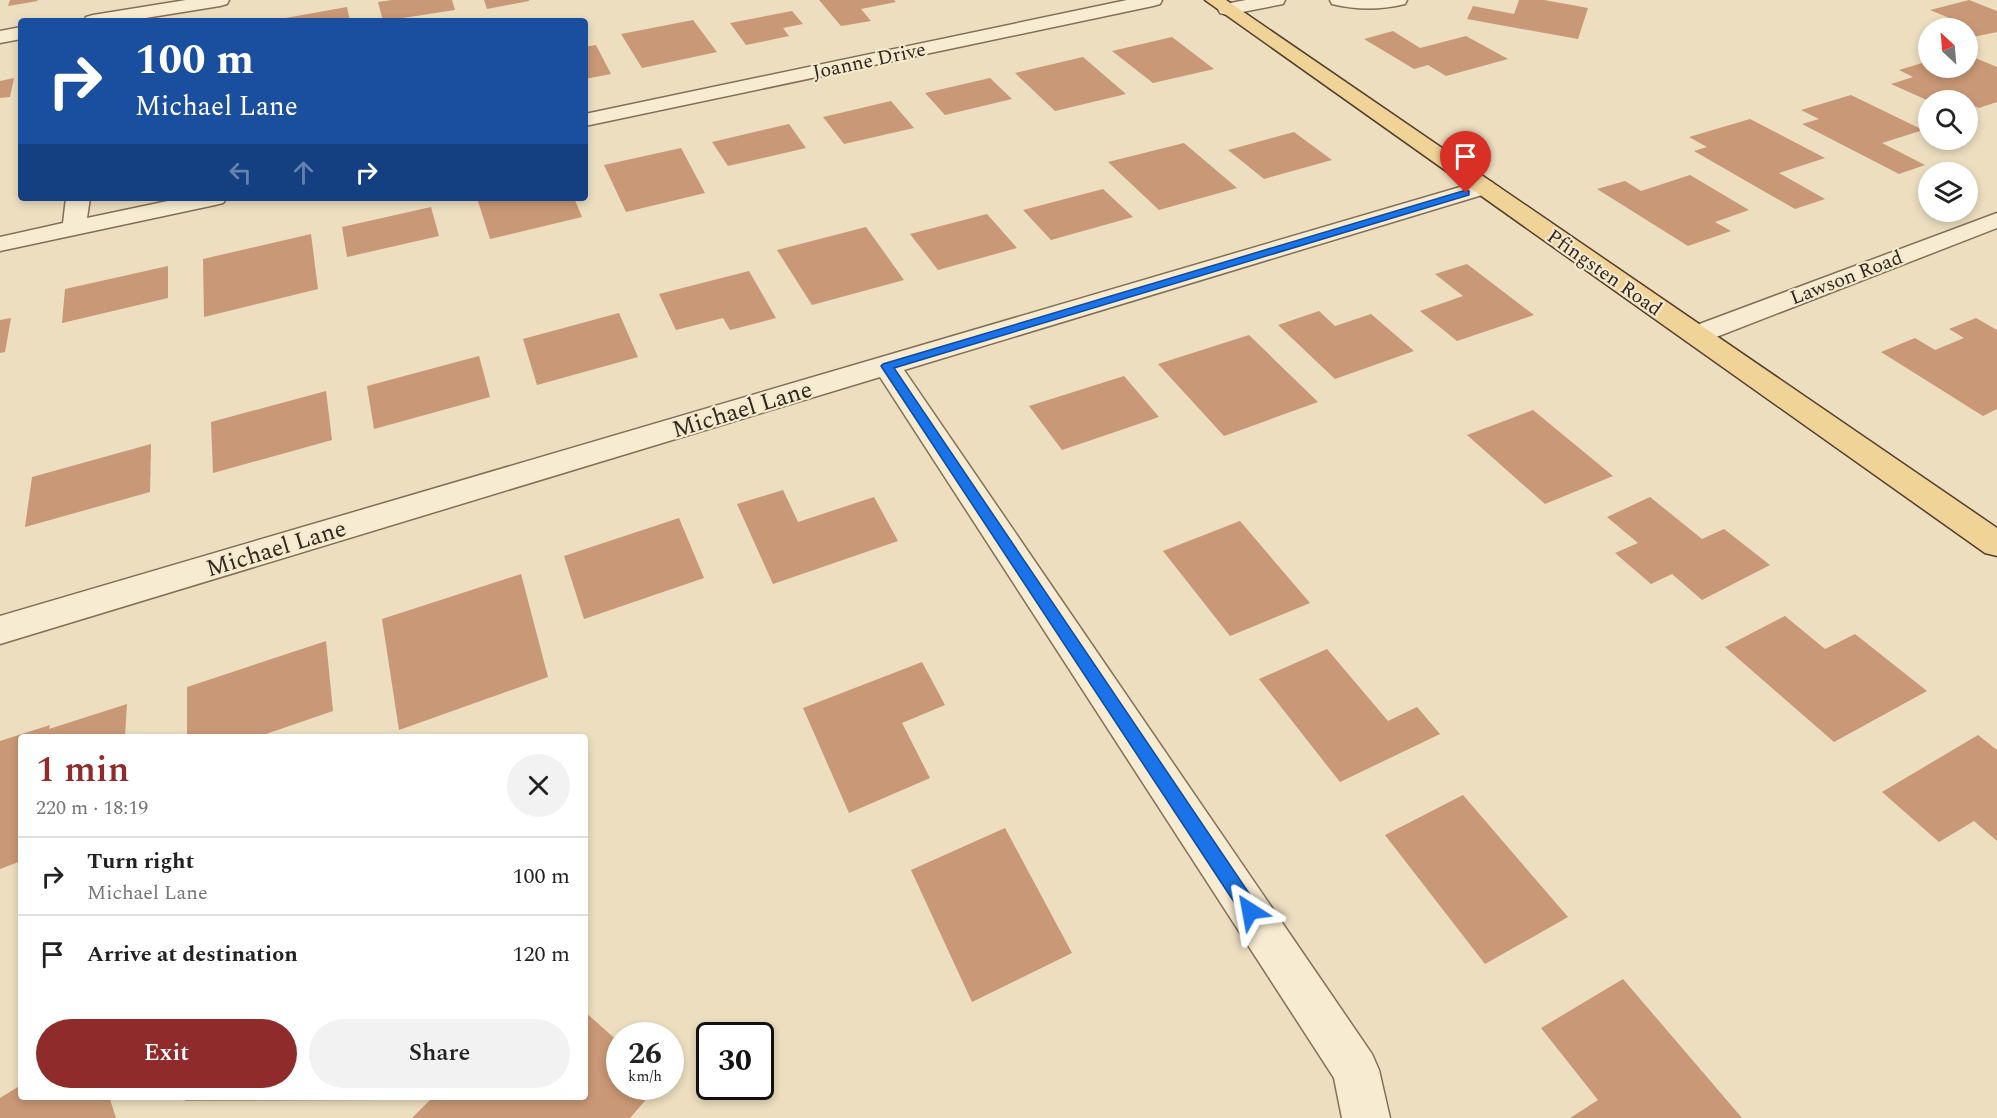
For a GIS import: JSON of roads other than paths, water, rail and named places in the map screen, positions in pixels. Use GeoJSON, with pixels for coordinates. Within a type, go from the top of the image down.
{"type":"FeatureCollection","features":[{"type":"Feature","properties":{"kind":"main road","name":"Pfingsten Road"},"geometry":{"type":"LineString","coordinates":[[1221,5],[1997,544]]}},
{"type":"Feature","properties":{"kind":"street"},"geometry":{"type":"LineString","coordinates":[[111,18],[220,0]]}},
{"type":"Feature","properties":{"kind":"street","name":"Joanne Drive"},"geometry":{"type":"LineString","coordinates":[[588,119],[1153,0]]}},
{"type":"Feature","properties":{"kind":"street"},"geometry":{"type":"LineString","coordinates":[[1221,5],[1276,0]]}},
{"type":"Feature","properties":{"kind":"street"},"geometry":{"type":"LineString","coordinates":[[1339,0],[1371,4],[1398,0]]}},
{"type":"Feature","properties":{"kind":"street"},"geometry":{"type":"LineString","coordinates":[[0,37],[18,34]]}},
{"type":"Feature","properties":{"kind":"street","name":"Michael Lane"},"geometry":{"type":"LineString","coordinates":[[0,630],[1484,187]]}},
{"type":"Feature","properties":{"kind":"street"},"geometry":{"type":"LineString","coordinates":[[74,228],[78,201]]}},
{"type":"Feature","properties":{"kind":"street"},"geometry":{"type":"LineString","coordinates":[[0,244],[201,201]]}},
{"type":"Feature","properties":{"kind":"street","name":"Lawson Road"},"geometry":{"type":"LineString","coordinates":[[1696,335],[1997,220]]}},
{"type":"Feature","properties":{"kind":"street"},"geometry":{"type":"LineString","coordinates":[[887,366],[1356,1070],[1366,1118]]}}]}
